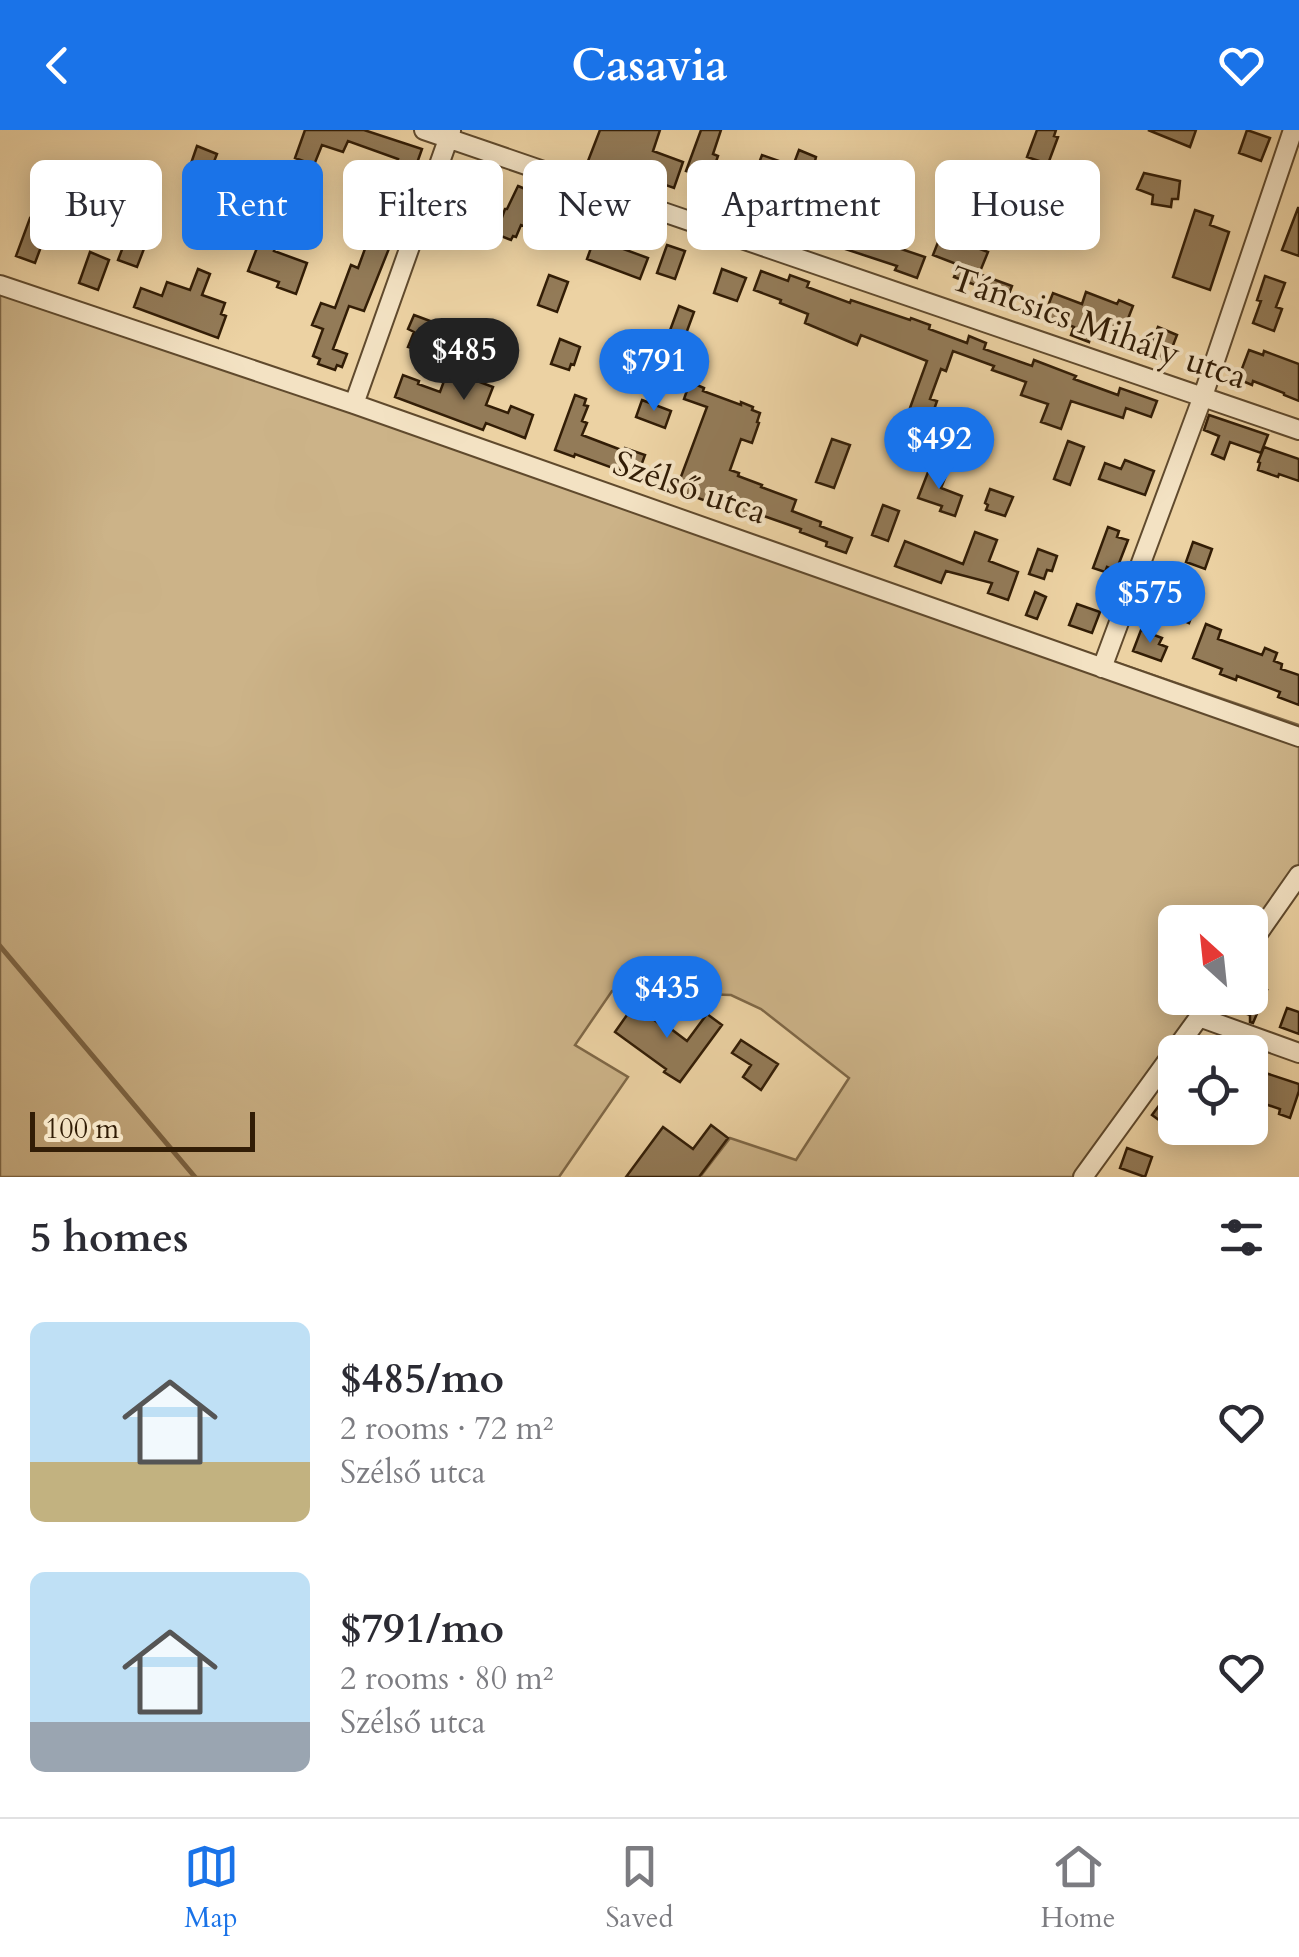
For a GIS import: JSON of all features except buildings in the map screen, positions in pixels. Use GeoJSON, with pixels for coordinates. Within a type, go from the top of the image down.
{"type":"FeatureCollection","features":[{"type":"Feature","properties":{"kind":"street","name":"Táncsics Mihály utca"},"geometry":{"type":"LineString","coordinates":[[424,130],[450,134],[1299,430]]}},
{"type":"Feature","properties":{"kind":"street"},"geometry":{"type":"LineString","coordinates":[[1102,668],[1203,396],[1293,130]]}},
{"type":"Feature","properties":{"kind":"street"},"geometry":{"type":"LineString","coordinates":[[354,404],[450,134]]}},
{"type":"Feature","properties":{"kind":"street","name":"Szélső utca"},"geometry":{"type":"LineString","coordinates":[[0,285],[354,404],[1299,737]]}},
{"type":"Feature","properties":{"kind":"street"},"geometry":{"type":"LineString","coordinates":[[1268,920],[1299,876]]}},
{"type":"Feature","properties":{"kind":"street"},"geometry":{"type":"LineString","coordinates":[[1083,1177],[1199,1017],[1299,1053]]}},
{"type":"Feature","properties":{"kind":"shaded area"},"geometry":{"type":"Polygon","coordinates":[[[0,280],[1299,725],[1299,883],[1268,927],[1268,905],[1158,905],[1158,1015],[1207,1015],[1193,1035],[1158,1035],[1158,1085],[1094,1177],[700,1177],[730,1138],[796,1160],[849,1078],[761,1009],[731,995],[612,991],[575,1045],[628,1077],[559,1177],[0,1177],[0,280]]]}},
{"type":"Feature","properties":{"kind":"waterway"},"geometry":{"type":"LineString","coordinates":[[0,946],[195,1177]]}}]}
